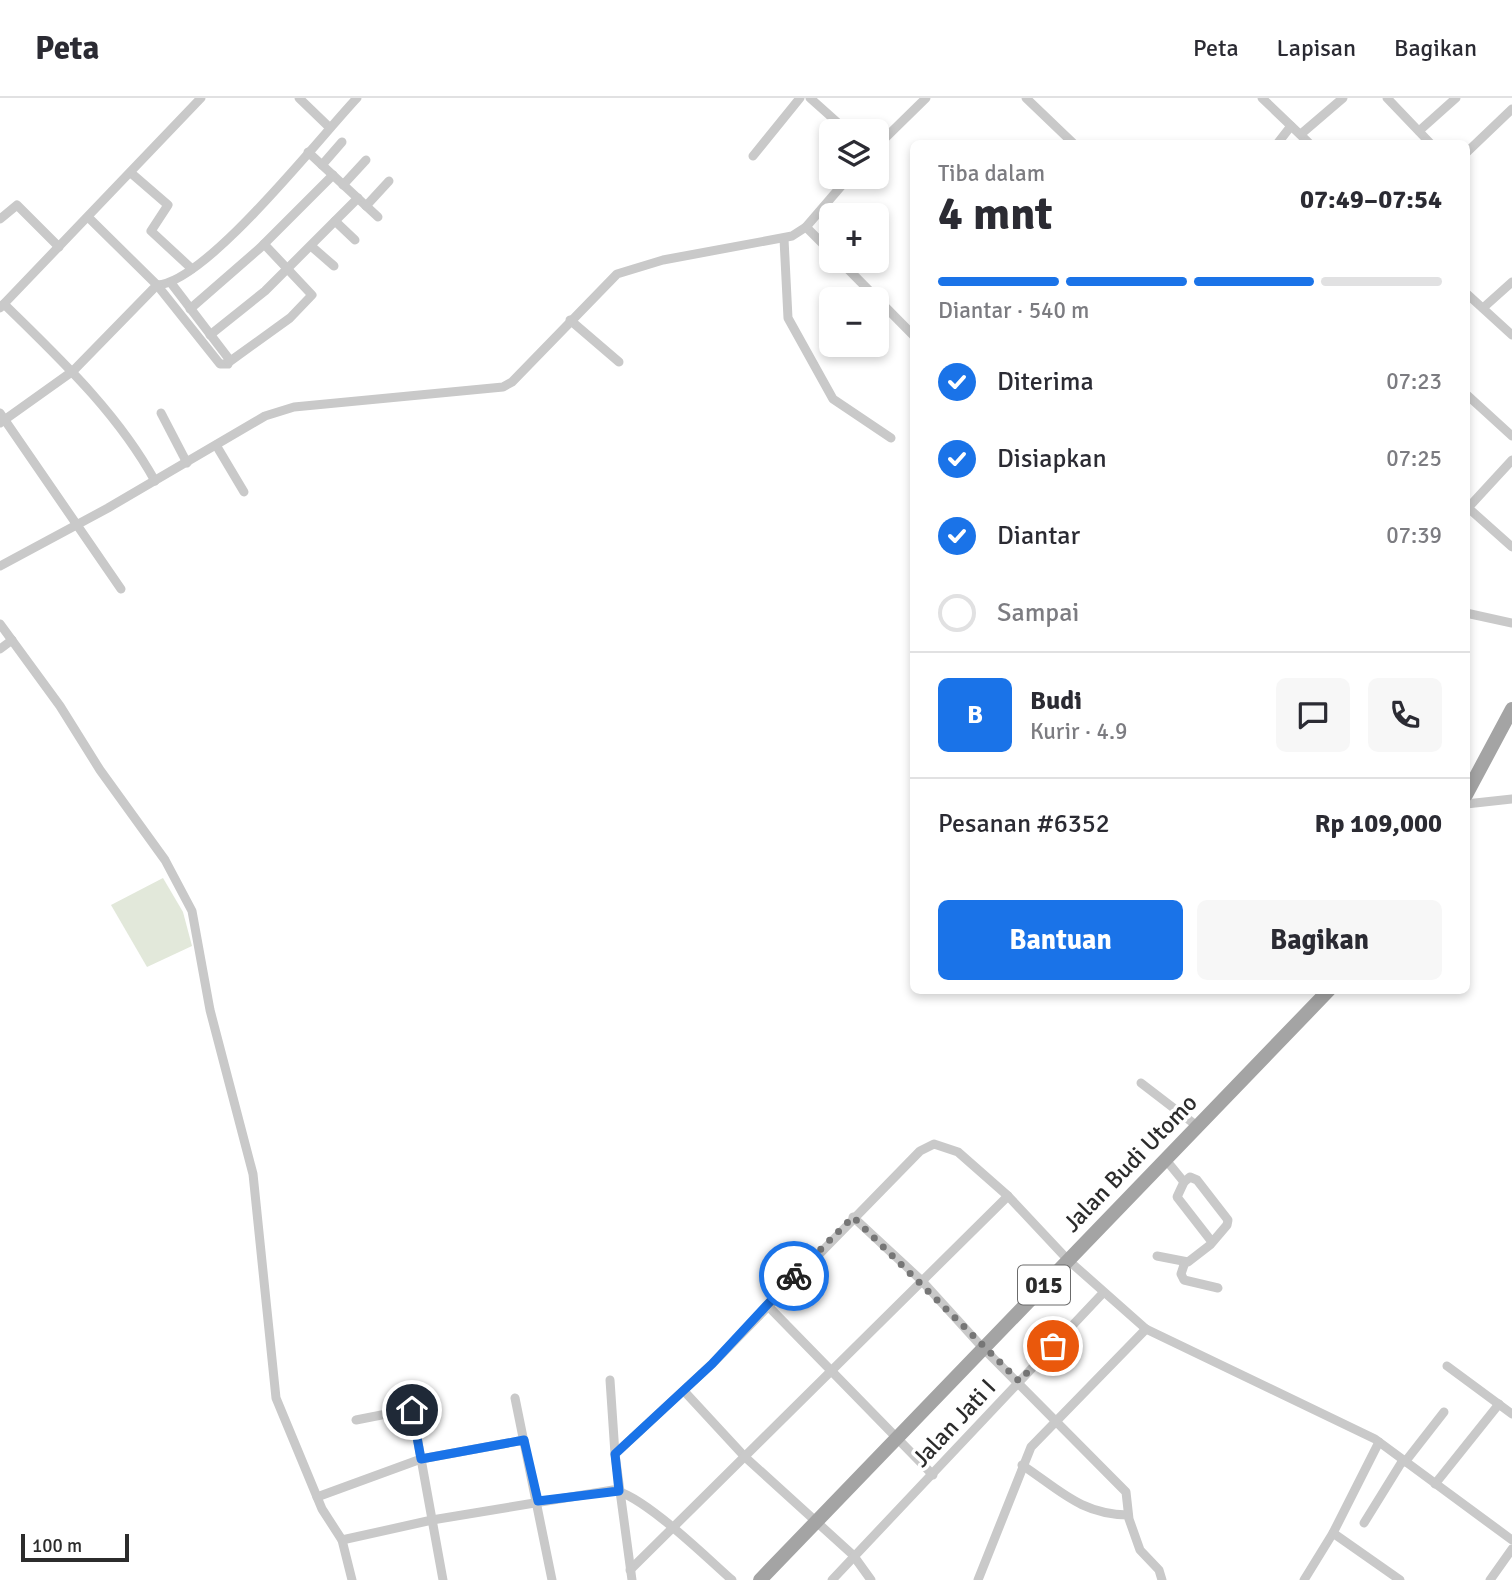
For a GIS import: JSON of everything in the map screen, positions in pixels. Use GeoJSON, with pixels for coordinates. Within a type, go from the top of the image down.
{"type":"FeatureCollection","features":[{"type":"Feature","properties":{"kind":"main road"},"geometry":{"type":"LineString","coordinates":[[1470,788],[1511,715]]}},
{"type":"Feature","properties":{"kind":"main road","name":"Jalan Budi Utomo"},"geometry":{"type":"LineString","coordinates":[[760,1580],[1325,994]]}},
{"type":"Feature","properties":{"kind":"street"},"geometry":{"type":"LineString","coordinates":[[155,481],[134,443],[72,371],[2,306],[201,98]]}},
{"type":"Feature","properties":{"kind":"street"},"geometry":{"type":"LineString","coordinates":[[299,98],[330,127]]}},
{"type":"Feature","properties":{"kind":"street"},"geometry":{"type":"LineString","coordinates":[[121,589],[1,419],[72,371],[157,285],[171,283],[230,237],[357,98]]}},
{"type":"Feature","properties":{"kind":"street"},"geometry":{"type":"LineString","coordinates":[[753,156],[800,98]]}},
{"type":"Feature","properties":{"kind":"street"},"geometry":{"type":"LineString","coordinates":[[810,98],[834,119]]}},
{"type":"Feature","properties":{"kind":"street"},"geometry":{"type":"LineString","coordinates":[[889,134],[926,98]]}},
{"type":"Feature","properties":{"kind":"street"},"geometry":{"type":"LineString","coordinates":[[1026,98],[1070,140]]}},
{"type":"Feature","properties":{"kind":"street"},"geometry":{"type":"LineString","coordinates":[[1262,98],[1306,140]]}},
{"type":"Feature","properties":{"kind":"street"},"geometry":{"type":"LineString","coordinates":[[1301,134],[1343,98]]}},
{"type":"Feature","properties":{"kind":"street"},"geometry":{"type":"LineString","coordinates":[[1387,98],[1427,140]]}},
{"type":"Feature","properties":{"kind":"street"},"geometry":{"type":"LineString","coordinates":[[1419,131],[1456,98]]}},
{"type":"Feature","properties":{"kind":"street"},"geometry":{"type":"LineString","coordinates":[[1470,149],[1512,109]]}},
{"type":"Feature","properties":{"kind":"street"},"geometry":{"type":"LineString","coordinates":[[1280,140],[1291,126]]}},
{"type":"Feature","properties":{"kind":"street"},"geometry":{"type":"LineString","coordinates":[[322,165],[342,142]]}},
{"type":"Feature","properties":{"kind":"street"},"geometry":{"type":"LineString","coordinates":[[308,152],[378,216]]}},
{"type":"Feature","properties":{"kind":"street"},"geometry":{"type":"LineString","coordinates":[[343,185],[366,160]]}},
{"type":"Feature","properties":{"kind":"street"},"geometry":{"type":"LineString","coordinates":[[131,173],[169,205],[151,231],[192,269]]}},
{"type":"Feature","properties":{"kind":"street"},"geometry":{"type":"LineString","coordinates":[[190,309],[264,244],[333,175]]}},
{"type":"Feature","properties":{"kind":"street"},"geometry":{"type":"LineString","coordinates":[[366,206],[389,181]]}},
{"type":"Feature","properties":{"kind":"street"},"geometry":{"type":"LineString","coordinates":[[0,566],[76,526],[265,416],[294,407],[503,387],[512,382],[617,274],[663,260],[784,239],[806,226],[838,189]]}},
{"type":"Feature","properties":{"kind":"street"},"geometry":{"type":"LineString","coordinates":[[210,335],[287,269],[358,198]]}},
{"type":"Feature","properties":{"kind":"street"},"geometry":{"type":"LineString","coordinates":[[0,219],[16,205],[59,247]]}},
{"type":"Feature","properties":{"kind":"street"},"geometry":{"type":"LineString","coordinates":[[88,217],[157,285],[220,364],[225,366],[290,318],[310,298],[311,293],[264,244]]}},
{"type":"Feature","properties":{"kind":"street"},"geometry":{"type":"LineString","coordinates":[[335,221],[355,240]]}},
{"type":"Feature","properties":{"kind":"street"},"geometry":{"type":"LineString","coordinates":[[806,226],[819,240]]}},
{"type":"Feature","properties":{"kind":"street"},"geometry":{"type":"LineString","coordinates":[[784,239],[788,318],[832,399],[891,438]]}},
{"type":"Feature","properties":{"kind":"street"},"geometry":{"type":"LineString","coordinates":[[311,246],[334,267]]}},
{"type":"Feature","properties":{"kind":"street"},"geometry":{"type":"LineString","coordinates":[[852,273],[910,332]]}},
{"type":"Feature","properties":{"kind":"street"},"geometry":{"type":"LineString","coordinates":[[1483,308],[1512,282]]}},
{"type":"Feature","properties":{"kind":"street"},"geometry":{"type":"LineString","coordinates":[[171,283],[229,362]]}},
{"type":"Feature","properties":{"kind":"street"},"geometry":{"type":"LineString","coordinates":[[1470,297],[1512,335]]}},
{"type":"Feature","properties":{"kind":"street"},"geometry":{"type":"LineString","coordinates":[[570,320],[619,362]]}},
{"type":"Feature","properties":{"kind":"street"},"geometry":{"type":"LineString","coordinates":[[1470,398],[1512,436]]}},
{"type":"Feature","properties":{"kind":"street"},"geometry":{"type":"LineString","coordinates":[[161,413],[187,463]]}},
{"type":"Feature","properties":{"kind":"street"},"geometry":{"type":"LineString","coordinates":[[216,445],[244,492]]}},
{"type":"Feature","properties":{"kind":"street"},"geometry":{"type":"LineString","coordinates":[[1470,505],[1512,460]]}},
{"type":"Feature","properties":{"kind":"street"},"geometry":{"type":"LineString","coordinates":[[1470,511],[1512,547]]}},
{"type":"Feature","properties":{"kind":"street"},"geometry":{"type":"LineString","coordinates":[[1470,614],[1512,623]]}},
{"type":"Feature","properties":{"kind":"street"},"geometry":{"type":"LineString","coordinates":[[0,624],[61,706],[100,770],[164,860],[192,911],[210,1010],[253,1174],[276,1398],[317,1497],[342,1541],[352,1580]]}},
{"type":"Feature","properties":{"kind":"street"},"geometry":{"type":"LineString","coordinates":[[0,649],[12,640]]}},
{"type":"Feature","properties":{"kind":"street"},"geometry":{"type":"LineString","coordinates":[[1470,804],[1512,799]]}},
{"type":"Feature","properties":{"kind":"street"},"geometry":{"type":"LineString","coordinates":[[1141,1083],[1197,1126]]}},
{"type":"Feature","properties":{"kind":"street"},"geometry":{"type":"LineString","coordinates":[[615,1454],[684,1391],[920,1151],[934,1144],[958,1152],[1008,1196],[1103,1293],[1146,1329],[1379,1443],[1512,1540]]}},
{"type":"Feature","properties":{"kind":"street"},"geometry":{"type":"LineString","coordinates":[[1166,1160],[1184,1182]]}},
{"type":"Feature","properties":{"kind":"street"},"geometry":{"type":"LineString","coordinates":[[1212,1242],[1177,1197],[1184,1182],[1190,1177],[1197,1180],[1227,1220],[1227,1225],[1212,1242],[1185,1262],[1181,1274],[1184,1280],[1219,1289]]}},
{"type":"Feature","properties":{"kind":"street"},"geometry":{"type":"LineString","coordinates":[[630,1570],[1008,1196]]}},
{"type":"Feature","properties":{"kind":"street"},"geometry":{"type":"LineString","coordinates":[[853,1217],[922,1281],[982,1347],[1019,1381],[1126,1492],[1128,1515],[1140,1550],[1157,1567],[1162,1580]]}},
{"type":"Feature","properties":{"kind":"street"},"geometry":{"type":"LineString","coordinates":[[1157,1256],[1185,1262]]}},
{"type":"Feature","properties":{"kind":"street","name":"Jalan Jati I"},"geometry":{"type":"LineString","coordinates":[[832,1580],[1103,1293]]}},
{"type":"Feature","properties":{"kind":"street"},"geometry":{"type":"LineString","coordinates":[[767,1305],[933,1475]]}},
{"type":"Feature","properties":{"kind":"street"},"geometry":{"type":"LineString","coordinates":[[978,1580],[1031,1447],[1146,1329]]}},
{"type":"Feature","properties":{"kind":"street"},"geometry":{"type":"LineString","coordinates":[[1447,1366],[1512,1414]]}},
{"type":"Feature","properties":{"kind":"street"},"geometry":{"type":"LineString","coordinates":[[610,1380],[619,1491],[632,1580]]}},
{"type":"Feature","properties":{"kind":"street"},"geometry":{"type":"LineString","coordinates":[[684,1391],[746,1457],[814,1523],[853,1555],[871,1580]]}},
{"type":"Feature","properties":{"kind":"street"},"geometry":{"type":"LineString","coordinates":[[515,1398],[552,1580]]}},
{"type":"Feature","properties":{"kind":"street"},"geometry":{"type":"LineString","coordinates":[[1435,1484],[1499,1404]]}},
{"type":"Feature","properties":{"kind":"street"},"geometry":{"type":"LineString","coordinates":[[356,1420],[411,1409],[443,1580]]}},
{"type":"Feature","properties":{"kind":"street"},"geometry":{"type":"LineString","coordinates":[[1364,1523],[1404,1461],[1444,1412]]}},
{"type":"Feature","properties":{"kind":"street"},"geometry":{"type":"LineString","coordinates":[[317,1497],[421,1459],[524,1440]]}},
{"type":"Feature","properties":{"kind":"street"},"geometry":{"type":"LineString","coordinates":[[1304,1580],[1333,1533],[1379,1443]]}},
{"type":"Feature","properties":{"kind":"street"},"geometry":{"type":"LineString","coordinates":[[1022,1465],[1084,1507],[1107,1515],[1128,1515]]}},
{"type":"Feature","properties":{"kind":"street"},"geometry":{"type":"LineString","coordinates":[[342,1541],[432,1520],[538,1501],[619,1491],[674,1529],[732,1580]]}},
{"type":"Feature","properties":{"kind":"street"},"geometry":{"type":"LineString","coordinates":[[1333,1533],[1400,1580]]}},
{"type":"Feature","properties":{"kind":"street"},"geometry":{"type":"LineString","coordinates":[[1490,1580],[1512,1549]]}},
{"type":"Feature","properties":{"kind":"shaded area"},"geometry":{"type":"Polygon","coordinates":[[[163,878],[183,912],[192,946],[147,967],[111,905],[163,878]]]}},
{"type":"Feature","properties":{"kind":"way so far"},"geometry":{"type":"LineString","coordinates":[[794,1276],[853,1217],[922,1281],[982,1347],[1019,1381],[1053,1346]]}},
{"type":"Feature","properties":{"kind":"route"},"geometry":{"type":"LineString","coordinates":[[412,1410],[421,1459],[524,1440],[538,1501],[607,1490],[619,1491],[615,1454],[712,1364],[794,1276]]}}]}
